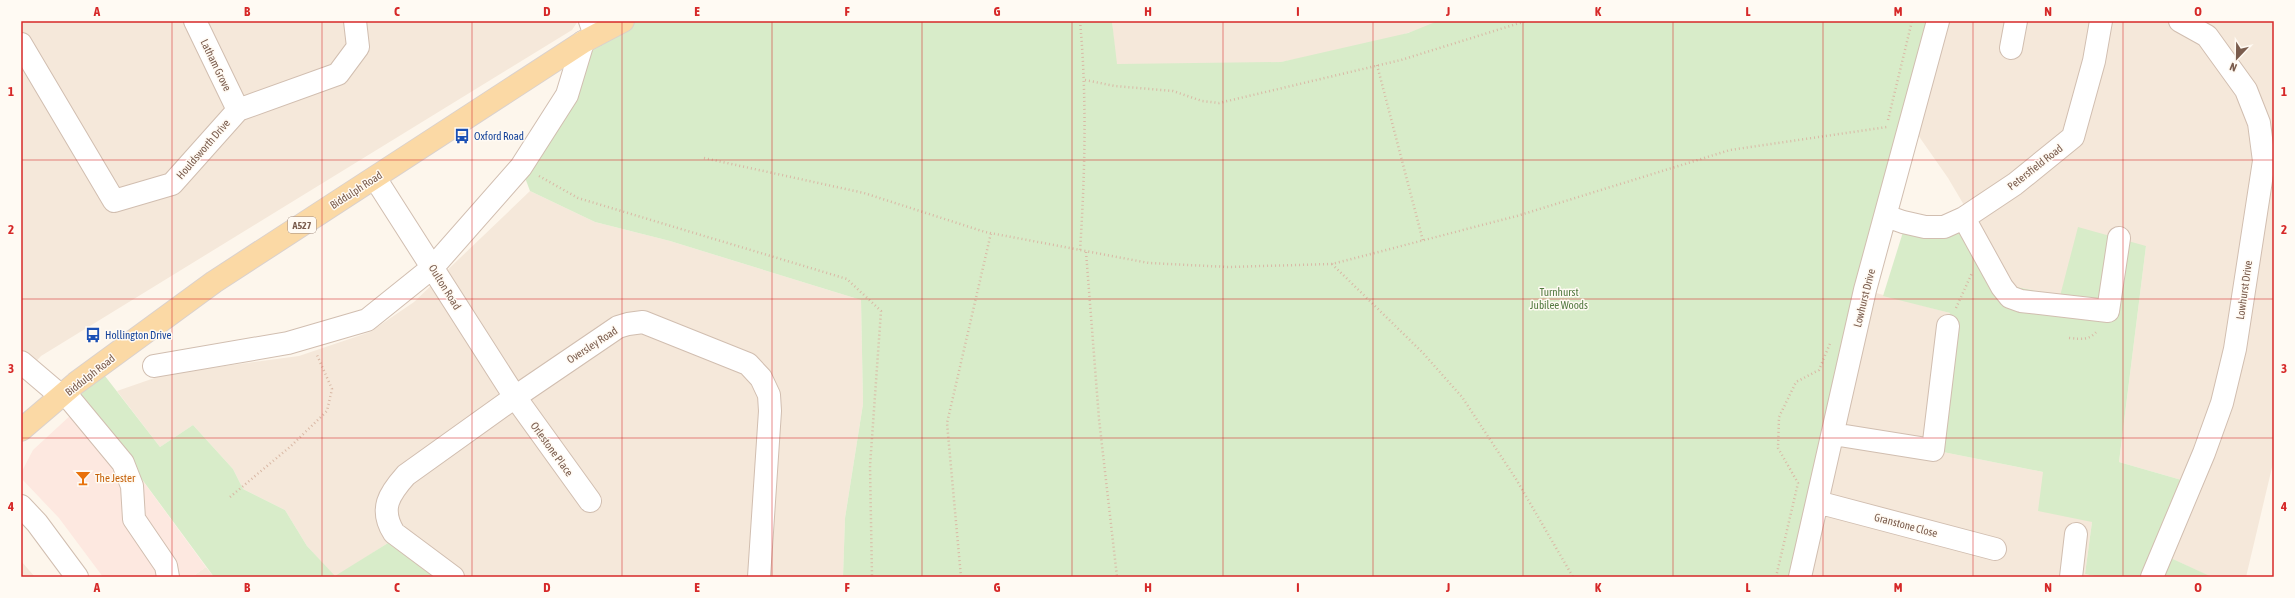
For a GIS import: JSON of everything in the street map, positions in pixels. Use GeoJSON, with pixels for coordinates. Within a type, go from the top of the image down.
{"type":"FeatureCollection","features":[{"type":"Feature","properties":{"kind":"main road","name":"Biddulph Road"},"geometry":{"type":"LineString","coordinates":[[21,430],[63,395],[214,282],[375,178],[590,33],[623,21]]}},
{"type":"Feature","properties":{"kind":"street","name":"Latham Grove"},"geometry":{"type":"LineString","coordinates":[[195,21],[238,110]]}},
{"type":"Feature","properties":{"kind":"street","name":"Houldsworth Drive"},"geometry":{"type":"LineString","coordinates":[[21,44],[114,201],[172,184],[238,110],[338,74],[358,47],[355,21]]}},
{"type":"Feature","properties":{"kind":"street","name":"Lowhurst Drive"},"geometry":{"type":"LineString","coordinates":[[1800,577],[1865,290],[1938,21]]}},
{"type":"Feature","properties":{"kind":"street"},"geometry":{"type":"LineString","coordinates":[[2011,48],[2016,21]]}},
{"type":"Feature","properties":{"kind":"street","name":"Petersfield Road"},"geometry":{"type":"LineString","coordinates":[[1886,216],[1925,227],[1944,227],[1964,218],[2015,184],[2073,137],[2094,60],[2100,21]]}},
{"type":"Feature","properties":{"kind":"street","name":"Lowhurst Drive"},"geometry":{"type":"LineString","coordinates":[[2152,577],[2204,453],[2222,403],[2235,349],[2264,161],[2259,123],[2246,90],[2207,36],[2180,21]]}},
{"type":"Feature","properties":{"kind":"street"},"geometry":{"type":"LineString","coordinates":[[154,366],[288,342],[367,320],[433,267],[521,167],[567,95],[590,33]]}},
{"type":"Feature","properties":{"kind":"street","name":"Oulton Road"},"geometry":{"type":"LineString","coordinates":[[375,178],[433,267],[514,397]]}},
{"type":"Feature","properties":{"kind":"street"},"geometry":{"type":"LineString","coordinates":[[1964,218],[2010,297],[2022,301],[2108,311],[2120,238]]}},
{"type":"Feature","properties":{"kind":"street","name":"Oversley Road"},"geometry":{"type":"LineString","coordinates":[[453,577],[394,533],[388,523],[386,506],[393,489],[406,475],[514,397],[618,327],[643,322],[748,364],[761,378],[766,389],[770,411],[759,577]]}},
{"type":"Feature","properties":{"kind":"street"},"geometry":{"type":"LineString","coordinates":[[1833,434],[1933,450],[1948,326]]}},
{"type":"Feature","properties":{"kind":"street"},"geometry":{"type":"LineString","coordinates":[[21,362],[63,395],[123,463],[132,486],[134,519],[166,566],[168,577]]}},
{"type":"Feature","properties":{"kind":"street","name":"Orlestone Place"},"geometry":{"type":"LineString","coordinates":[[514,397],[590,501]]}},
{"type":"Feature","properties":{"kind":"street","name":"Granstone Close"},"geometry":{"type":"LineString","coordinates":[[1818,502],[1995,549]]}},
{"type":"Feature","properties":{"kind":"street"},"geometry":{"type":"LineString","coordinates":[[21,506],[37,523],[77,577]]}},
{"type":"Feature","properties":{"kind":"street"},"geometry":{"type":"LineString","coordinates":[[2071,577],[2076,534]]}},
{"type":"Feature","properties":{"kind":"path"},"geometry":{"type":"LineString","coordinates":[[1080,21],[1085,80],[1084,178],[1080,251]]}},
{"type":"Feature","properties":{"kind":"path"},"geometry":{"type":"LineString","coordinates":[[1085,80],[1115,86],[1173,91],[1202,101],[1220,103],[1377,65],[1526,21]]}},
{"type":"Feature","properties":{"kind":"path"},"geometry":{"type":"LineString","coordinates":[[1885,134],[1912,21]]}},
{"type":"Feature","properties":{"kind":"path"},"geometry":{"type":"LineString","coordinates":[[1377,65],[1423,240]]}},
{"type":"Feature","properties":{"kind":"path"},"geometry":{"type":"LineString","coordinates":[[704,158],[864,193],[897,202],[936,218],[991,233],[1149,263],[1228,267],[1332,264],[1517,216],[1730,150],[1887,126]]}},
{"type":"Feature","properties":{"kind":"path"},"geometry":{"type":"LineString","coordinates":[[521,167],[578,198],[847,279],[881,311],[870,466],[872,577]]}},
{"type":"Feature","properties":{"kind":"path"},"geometry":{"type":"LineString","coordinates":[[961,577],[947,423],[991,233]]}},
{"type":"Feature","properties":{"kind":"path"},"geometry":{"type":"LineString","coordinates":[[1948,326],[1982,251]]}},
{"type":"Feature","properties":{"kind":"path"},"geometry":{"type":"LineString","coordinates":[[1086,252],[1099,419],[1117,577]]}},
{"type":"Feature","properties":{"kind":"path"},"geometry":{"type":"LineString","coordinates":[[1332,264],[1423,353],[1462,397],[1516,479],[1573,577]]}},
{"type":"Feature","properties":{"kind":"path"},"geometry":{"type":"LineString","coordinates":[[1776,577],[1798,483],[1778,448],[1779,417],[1796,382],[1819,370],[1834,333]]}},
{"type":"Feature","properties":{"kind":"path"},"geometry":{"type":"LineString","coordinates":[[230,497],[291,446],[328,411],[332,389],[309,336]]}},
{"type":"Feature","properties":{"kind":"shaded area"},"geometry":{"type":"Polygon","coordinates":[[[21,21],[578,21],[572,30],[41,356],[21,378],[21,21]]]}},
{"type":"Feature","properties":{"kind":"shaded area"},"geometry":{"type":"Polygon","coordinates":[[[1112,21],[1443,21],[1378,43],[1266,65],[1116,64],[1112,21]]]}},
{"type":"Feature","properties":{"kind":"shaded area"},"geometry":{"type":"Polygon","coordinates":[[[1938,21],[2274,21],[2274,459],[2246,577],[2211,577],[2162,554],[2185,481],[2119,462],[2146,246],[2060,296],[2012,286],[1948,178],[1911,125],[1938,21]]]}},
{"type":"Feature","properties":{"kind":"shaded area"},"geometry":{"type":"Polygon","coordinates":[[[530,191],[595,222],[670,241],[861,300],[863,404],[845,518],[843,577],[434,577],[388,543],[335,577],[307,546],[285,510],[243,489],[233,469],[193,425],[160,447],[117,391],[166,374],[299,356],[370,332],[414,302],[530,191]]]}},
{"type":"Feature","properties":{"kind":"shaded area"},"geometry":{"type":"Polygon","coordinates":[[[1865,290],[1950,313],[1933,450],[2043,472],[2092,522],[2085,574],[2099,577],[1801,577],[1865,290]]]}},
{"type":"Feature","properties":{"kind":"shaded area"},"geometry":{"type":"Polygon","coordinates":[[[85,402],[206,567],[192,577],[103,577],[59,518],[21,478],[21,473],[33,450],[85,402]]]}},
{"type":"Feature","properties":{"kind":"shaded area"},"geometry":{"type":"Polygon","coordinates":[[[21,561],[35,577],[21,577],[21,561]]]}},
{"type":"Feature","properties":{"kind":"shaded area"},"geometry":{"type":"Polygon","coordinates":[[[206,567],[214,577],[192,577],[206,567]]]}},
{"type":"Feature","properties":{"kind":"green space","name":"Turnhurst Jubilee Woods"},"geometry":{"type":"Polygon","coordinates":[[[606,21],[1112,21],[1117,64],[1281,62],[1408,33],[1438,21],[1938,21],[1800,577],[843,577],[845,518],[863,404],[861,300],[670,241],[595,222],[530,191],[521,167],[606,21]]]}},
{"type":"Feature","properties":{"kind":"green space"},"geometry":{"type":"Polygon","coordinates":[[[1969,226],[2012,286],[2060,296],[2078,227],[2146,246],[2119,462],[2185,481],[2143,577],[2099,577],[2085,574],[2092,522],[2038,511],[2043,472],[1933,450],[1950,313],[1883,296],[1903,232],[1969,226]]]}},
{"type":"Feature","properties":{"kind":"green space"},"geometry":{"type":"Polygon","coordinates":[[[98,367],[160,447],[193,425],[233,469],[243,489],[285,510],[307,546],[335,576],[388,543],[434,577],[214,577],[85,402],[76,383],[98,367]]]}},
{"type":"Feature","properties":{"kind":"green space"},"geometry":{"type":"Polygon","coordinates":[[[2162,554],[2212,577],[2152,577],[2162,554]]]}},
{"type":"Feature","properties":{"kind":"place","name":"Oxford Road"},"geometry":{"type":"Point","coordinates":[462,136]}},
{"type":"Feature","properties":{"kind":"place","name":"Hollington Drive"},"geometry":{"type":"Point","coordinates":[93,335]}},
{"type":"Feature","properties":{"kind":"place","name":"The Jester"},"geometry":{"type":"Point","coordinates":[83,478]}}]}
